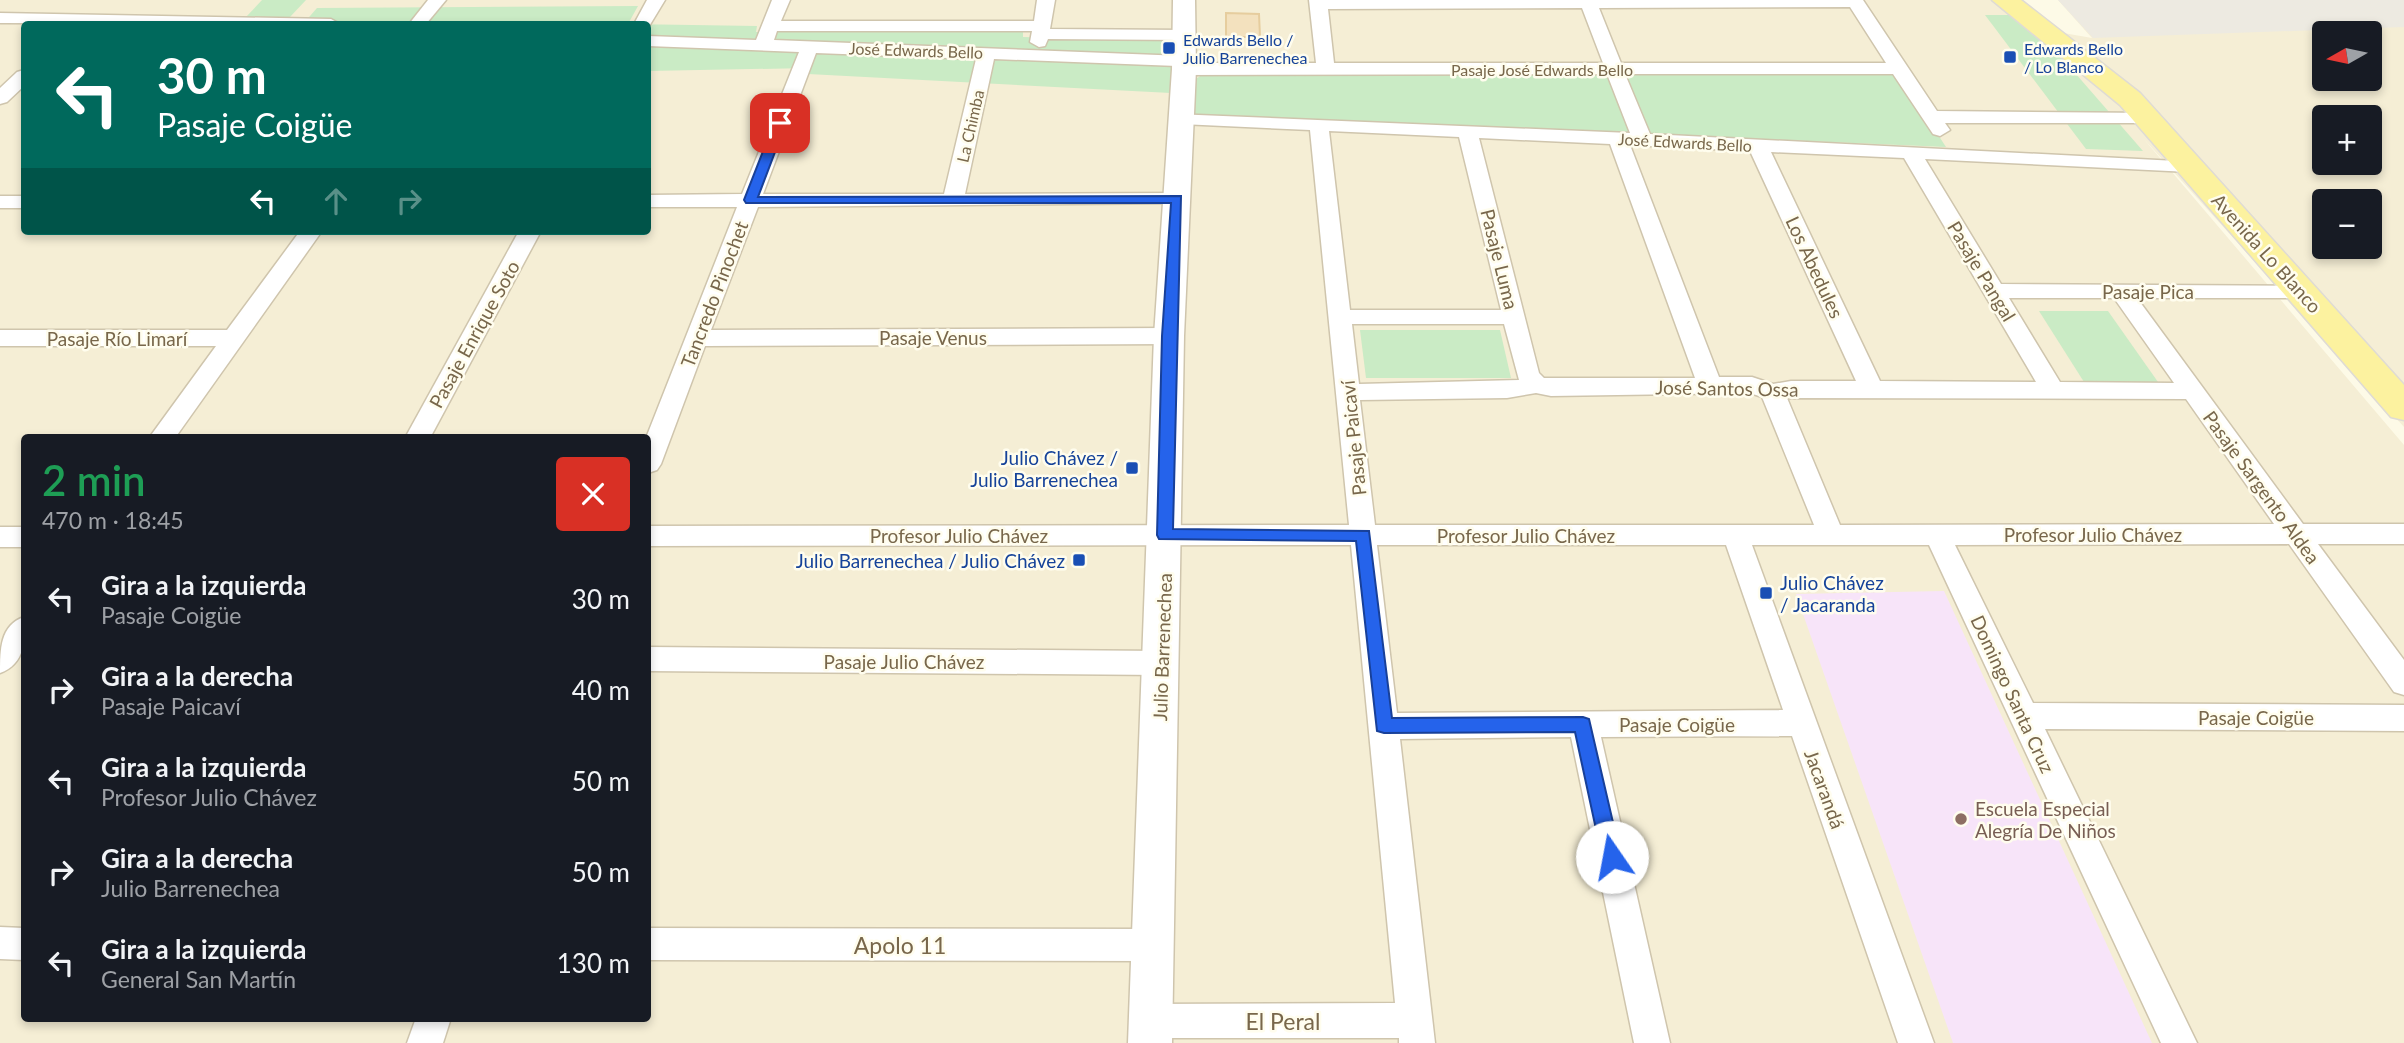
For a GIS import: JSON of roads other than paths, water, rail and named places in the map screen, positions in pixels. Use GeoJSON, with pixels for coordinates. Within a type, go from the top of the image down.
{"type":"FeatureCollection","features":[{"type":"Feature","properties":{"kind":"main road","name":"Avenida Lo Blanco"},"geometry":{"type":"LineString","coordinates":[[2005,0],[2138,108]]}},
{"type":"Feature","properties":{"kind":"main road","name":"Avenida Lo Blanco"},"geometry":{"type":"LineString","coordinates":[[2035,0],[2093,49],[2123,84],[2138,108],[2404,408]]}},
{"type":"Feature","properties":{"kind":"street"},"geometry":{"type":"LineString","coordinates":[[85,21],[108,0]]}},
{"type":"Feature","properties":{"kind":"street"},"geometry":{"type":"LineString","coordinates":[[420,21],[437,0]]}},
{"type":"Feature","properties":{"kind":"street"},"geometry":{"type":"LineString","coordinates":[[645,21],[656,0]]}},
{"type":"Feature","properties":{"kind":"street"},"geometry":{"type":"LineString","coordinates":[[763,45],[781,0]]}},
{"type":"Feature","properties":{"kind":"street"},"geometry":{"type":"LineString","coordinates":[[1036,54],[1046,0]]}},
{"type":"Feature","properties":{"kind":"street","name":"Julio Barrenechea"},"geometry":{"type":"LineString","coordinates":[[1151,1032],[1169,336],[1184,55],[1184,0]]}},
{"type":"Feature","properties":{"kind":"street"},"geometry":{"type":"LineString","coordinates":[[1588,1],[1642,140]]}},
{"type":"Feature","properties":{"kind":"street"},"geometry":{"type":"LineString","coordinates":[[1326,70],[1318,2],[1855,1],[1956,155]]}},
{"type":"Feature","properties":{"kind":"street"},"geometry":{"type":"LineString","coordinates":[[234,21],[248,7]]}},
{"type":"Feature","properties":{"kind":"street"},"geometry":{"type":"LineString","coordinates":[[284,21],[307,8]]}},
{"type":"Feature","properties":{"kind":"street"},"geometry":{"type":"LineString","coordinates":[[0,18],[63,21]]}},
{"type":"Feature","properties":{"kind":"street","name":"José Edwards Bello"},"geometry":{"type":"LineString","coordinates":[[771,26],[1041,30],[1184,55]]}},
{"type":"Feature","properties":{"kind":"street","name":"José Edwards Bello"},"geometry":{"type":"LineString","coordinates":[[651,41],[1036,54],[1184,55]]}},
{"type":"Feature","properties":{"kind":"street","name":"Tancredo Pinochet"},"geometry":{"type":"LineString","coordinates":[[651,456],[810,46]]}},
{"type":"Feature","properties":{"kind":"street","name":"La Chimba"},"geometry":{"type":"LineString","coordinates":[[953,200],[987,52]]}},
{"type":"Feature","properties":{"kind":"street","name":"Pasaje José Edwards Bello"},"geometry":{"type":"LineString","coordinates":[[1184,55],[1326,70],[1899,68]]}},
{"type":"Feature","properties":{"kind":"street"},"geometry":{"type":"LineString","coordinates":[[0,98],[21,79]]}},
{"type":"Feature","properties":{"kind":"street"},"geometry":{"type":"LineString","coordinates":[[1931,117],[2138,108]]}},
{"type":"Feature","properties":{"kind":"street","name":"José Edwards Bello"},"geometry":{"type":"LineString","coordinates":[[1181,118],[2189,166]]}},
{"type":"Feature","properties":{"kind":"street","name":"Pasaje Paicaví"},"geometry":{"type":"LineString","coordinates":[[1319,125],[1416,1031]]}},
{"type":"Feature","properties":{"kind":"street","name":"Pasaje Luma"},"geometry":{"type":"LineString","coordinates":[[1468,132],[1528,375],[1536,385]]}},
{"type":"Feature","properties":{"kind":"street"},"geometry":{"type":"LineString","coordinates":[[1618,139],[1710,386]]}},
{"type":"Feature","properties":{"kind":"street","name":"Los Abedules"},"geometry":{"type":"LineString","coordinates":[[1758,146],[1872,389]]}},
{"type":"Feature","properties":{"kind":"street","name":"Pasaje Pangal"},"geometry":{"type":"LineString","coordinates":[[1911,153],[2053,390]]}},
{"type":"Feature","properties":{"kind":"street"},"geometry":{"type":"LineString","coordinates":[[651,201],[1177,199]]}},
{"type":"Feature","properties":{"kind":"street"},"geometry":{"type":"LineString","coordinates":[[0,202],[21,202]]}},
{"type":"Feature","properties":{"kind":"street"},"geometry":{"type":"LineString","coordinates":[[164,434],[309,235]]}},
{"type":"Feature","properties":{"kind":"street","name":"Pasaje Enrique Soto"},"geometry":{"type":"LineString","coordinates":[[419,434],[528,235]]}},
{"type":"Feature","properties":{"kind":"street","name":"Pasaje Pica"},"geometry":{"type":"LineString","coordinates":[[1994,291],[2302,291]]}},
{"type":"Feature","properties":{"kind":"street","name":"Pasaje Sargento Aldea"},"geometry":{"type":"LineString","coordinates":[[2120,291],[2404,683]]}},
{"type":"Feature","properties":{"kind":"street"},"geometry":{"type":"LineString","coordinates":[[1339,317],[1514,317]]}},
{"type":"Feature","properties":{"kind":"street","name":"Pasaje Venus"},"geometry":{"type":"LineString","coordinates":[[697,338],[1169,336]]}},
{"type":"Feature","properties":{"kind":"street","name":"Pasaje Río Limarí"},"geometry":{"type":"LineString","coordinates":[[0,338],[233,338]]}},
{"type":"Feature","properties":{"kind":"street","name":"José Santos Ossa"},"geometry":{"type":"LineString","coordinates":[[1348,392],[1507,390],[1536,385],[1550,388],[1760,386],[1772,392],[1791,389],[2192,391]]}},
{"type":"Feature","properties":{"kind":"street"},"geometry":{"type":"LineString","coordinates":[[1772,392],[1830,534]]}},
{"type":"Feature","properties":{"kind":"street","name":"Jacarandá"},"geometry":{"type":"LineString","coordinates":[[1735,534],[1916,1043]]}},
{"type":"Feature","properties":{"kind":"street","name":"Domingo Santa Cruz"},"geometry":{"type":"LineString","coordinates":[[1937,534],[2179,1043]]}},
{"type":"Feature","properties":{"kind":"street","name":"Profesor Julio Chávez"},"geometry":{"type":"LineString","coordinates":[[651,536],[2404,534]]}},
{"type":"Feature","properties":{"kind":"street"},"geometry":{"type":"LineString","coordinates":[[0,537],[21,537]]}},
{"type":"Feature","properties":{"kind":"street"},"geometry":{"type":"LineString","coordinates":[[10,657],[21,634]]}},
{"type":"Feature","properties":{"kind":"street","name":"Pasaje Julio Chávez"},"geometry":{"type":"LineString","coordinates":[[651,659],[1161,663]]}},
{"type":"Feature","properties":{"kind":"street","name":"Pasaje Coigüe"},"geometry":{"type":"LineString","coordinates":[[2024,716],[2404,718]]}},
{"type":"Feature","properties":{"kind":"street","name":"Pasaje Coigüe"},"geometry":{"type":"LineString","coordinates":[[1384,726],[1802,723]]}},
{"type":"Feature","properties":{"kind":"street"},"geometry":{"type":"LineString","coordinates":[[1583,724],[1652,1043]]}},
{"type":"Feature","properties":{"kind":"street"},"geometry":{"type":"LineString","coordinates":[[0,943],[21,944]]}},
{"type":"Feature","properties":{"kind":"street","name":"Apolo 11"},"geometry":{"type":"LineString","coordinates":[[651,944],[1153,945]]}},
{"type":"Feature","properties":{"kind":"street"},"geometry":{"type":"LineString","coordinates":[[425,1043],[433,1022]]}},
{"type":"Feature","properties":{"kind":"street","name":"El Peral"},"geometry":{"type":"LineString","coordinates":[[1151,1032],[1416,1031]]}},
{"type":"Feature","properties":{"kind":"place","name":"Edwards Bello / Julio Barrenechea"},"geometry":{"type":"Point","coordinates":[1169,48]}},
{"type":"Feature","properties":{"kind":"place","name":"Edwards Bello / Lo Blanco"},"geometry":{"type":"Point","coordinates":[2010,57]}},
{"type":"Feature","properties":{"kind":"place","name":"Julio Chávez / Julio Barrenechea"},"geometry":{"type":"Point","coordinates":[1132,468]}},
{"type":"Feature","properties":{"kind":"place","name":"Julio Barrenechea / Julio Chávez"},"geometry":{"type":"Point","coordinates":[1079,560]}},
{"type":"Feature","properties":{"kind":"place","name":"Julio Chávez / Jacaranda"},"geometry":{"type":"Point","coordinates":[1766,593]}},
{"type":"Feature","properties":{"kind":"place","name":"Escuela Especial Alegría De Niños"},"geometry":{"type":"Point","coordinates":[1961,819]}}]}
